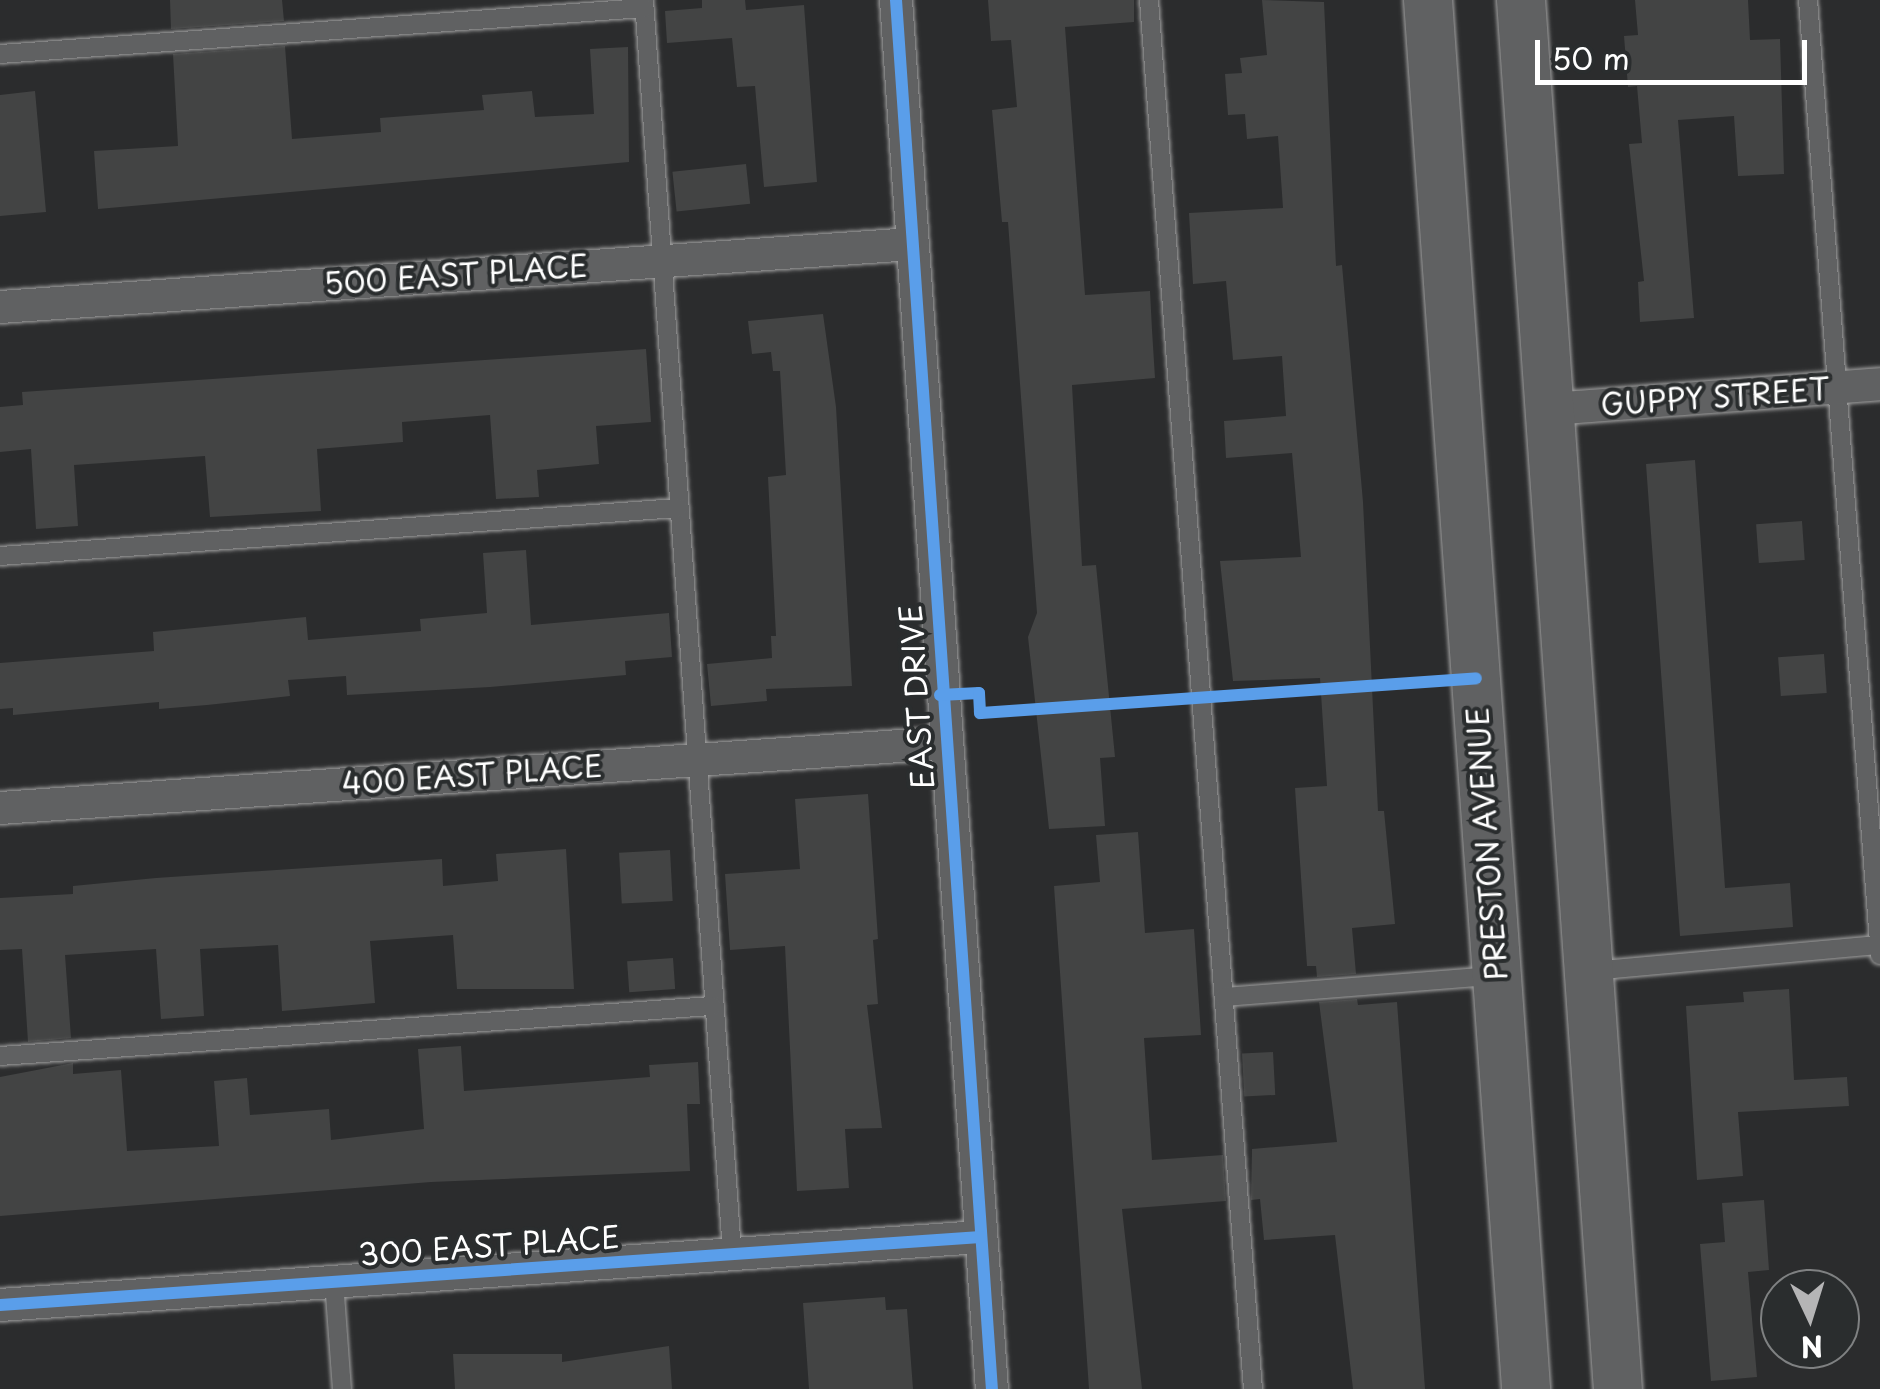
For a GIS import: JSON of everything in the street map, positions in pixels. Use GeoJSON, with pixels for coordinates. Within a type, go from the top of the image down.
{"type":"FeatureCollection","features":[{"type":"Feature","properties":{"kind":"main road","name":"PRESTON AVENUE"},"geometry":{"type":"LineString","coordinates":[[1428,0],[1526,1389]]}},
{"type":"Feature","properties":{"kind":"main road"},"geometry":{"type":"LineString","coordinates":[[1521,0],[1592,971],[1618,1389]]}},
{"type":"Feature","properties":{"kind":"street","name":"EAST DRIVE"},"geometry":{"type":"LineString","coordinates":[[896,0],[944,742],[992,1389]]}},
{"type":"Feature","properties":{"kind":"street","name":"500 EAST PLACE"},"geometry":{"type":"LineString","coordinates":[[0,306],[912,244]]}},
{"type":"Feature","properties":{"kind":"street","name":"GUPPY STREET"},"geometry":{"type":"LineString","coordinates":[[1550,409],[1880,384]]}},
{"type":"Feature","properties":{"kind":"street","name":"400 EAST PLACE"},"geometry":{"type":"LineString","coordinates":[[0,808],[944,742]]}},
{"type":"Feature","properties":{"kind":"street","name":"300 EAST PLACE"},"geometry":{"type":"LineString","coordinates":[[0,1305],[982,1237]]}},
{"type":"Feature","properties":{"kind":"lane"},"geometry":{"type":"LineString","coordinates":[[1149,0],[1253,1389]]}},
{"type":"Feature","properties":{"kind":"lane"},"geometry":{"type":"LineString","coordinates":[[1808,0],[1880,955]]}},
{"type":"Feature","properties":{"kind":"lane"},"geometry":{"type":"LineString","coordinates":[[0,54],[644,4],[732,1252]]}},
{"type":"Feature","properties":{"kind":"lane"},"geometry":{"type":"LineString","coordinates":[[0,556],[678,508]]}},
{"type":"Feature","properties":{"kind":"lane"},"geometry":{"type":"LineString","coordinates":[[1592,971],[1880,945]]}},
{"type":"Feature","properties":{"kind":"lane"},"geometry":{"type":"LineString","coordinates":[[1224,997],[1494,976]]}},
{"type":"Feature","properties":{"kind":"lane"},"geometry":{"type":"LineString","coordinates":[[0,1056],[712,1006]]}},
{"type":"Feature","properties":{"kind":"lane"},"geometry":{"type":"LineString","coordinates":[[334,1281],[342,1389]]}},
{"type":"Feature","properties":{"kind":"building"},"geometry":{"type":"Polygon","coordinates":[[[170,0],[282,0],[284,21],[171,29],[170,0]]]}},
{"type":"Feature","properties":{"kind":"building"},"geometry":{"type":"Polygon","coordinates":[[[702,0],[745,0],[746,10],[804,5],[817,182],[764,187],[755,86],[737,87],[732,38],[667,43],[665,11],[702,8],[702,0]]]}},
{"type":"Feature","properties":{"kind":"building"},"geometry":{"type":"Polygon","coordinates":[[[988,0],[1134,0],[1134,22],[1065,27],[1085,295],[1150,291],[1155,378],[1072,385],[1082,566],[1096,565],[1115,757],[1100,758],[1105,826],[1049,829],[1028,637],[1037,613],[1008,222],[1002,222],[992,110],[1017,107],[1011,40],[991,41],[988,0]]]}},
{"type":"Feature","properties":{"kind":"building"},"geometry":{"type":"Polygon","coordinates":[[[1262,0],[1324,2],[1336,266],[1342,265],[1363,502],[1378,811],[1384,811],[1395,924],[1352,928],[1356,974],[1317,977],[1316,966],[1307,966],[1295,788],[1327,786],[1320,678],[1233,681],[1220,561],[1301,557],[1292,453],[1226,458],[1224,421],[1286,416],[1282,356],[1233,360],[1226,281],[1193,284],[1189,213],[1283,208],[1278,136],[1247,139],[1245,114],[1228,115],[1225,74],[1242,73],[1240,58],[1267,55],[1262,0]]]}},
{"type":"Feature","properties":{"kind":"building"},"geometry":{"type":"Polygon","coordinates":[[[1635,0],[1748,0],[1750,40],[1780,39],[1784,174],[1738,176],[1734,116],[1678,120],[1694,318],[1640,322],[1638,282],[1644,281],[1629,144],[1642,143],[1637,86],[1628,87],[1624,36],[1638,35],[1635,0]]]}},
{"type":"Feature","properties":{"kind":"building"},"geometry":{"type":"Polygon","coordinates":[[[285,46],[292,139],[381,132],[380,118],[484,110],[482,95],[532,91],[535,117],[594,114],[590,49],[628,47],[629,162],[98,209],[94,151],[178,146],[173,54],[285,46]]]}},
{"type":"Feature","properties":{"kind":"building"},"geometry":{"type":"Polygon","coordinates":[[[35,91],[46,212],[0,216],[0,95],[35,91]]]}},
{"type":"Feature","properties":{"kind":"building"},"geometry":{"type":"Polygon","coordinates":[[[746,164],[750,204],[677,212],[672,172],[746,164]]]}},
{"type":"Feature","properties":{"kind":"building"},"geometry":{"type":"Polygon","coordinates":[[[823,314],[836,407],[852,686],[766,689],[767,701],[711,706],[707,664],[772,658],[771,636],[776,636],[768,477],[786,475],[780,371],[773,371],[771,352],[752,354],[748,321],[823,314]]]}},
{"type":"Feature","properties":{"kind":"building"},"geometry":{"type":"Polygon","coordinates":[[[646,349],[651,422],[596,426],[599,464],[537,470],[539,497],[496,499],[490,415],[402,422],[403,442],[317,449],[321,511],[210,517],[205,456],[74,465],[78,526],[36,529],[31,449],[0,452],[0,407],[23,405],[22,392],[646,349]]]}},
{"type":"Feature","properties":{"kind":"building"},"geometry":{"type":"Polygon","coordinates":[[[1695,460],[1725,888],[1790,883],[1793,927],[1680,936],[1646,464],[1695,460]]]}},
{"type":"Feature","properties":{"kind":"building"},"geometry":{"type":"Polygon","coordinates":[[[1802,521],[1805,560],[1759,563],[1756,524],[1802,521]]]}},
{"type":"Feature","properties":{"kind":"building"},"geometry":{"type":"Polygon","coordinates":[[[526,550],[531,625],[669,613],[672,657],[625,661],[626,675],[490,687],[347,695],[346,676],[288,680],[290,696],[207,705],[159,709],[159,702],[13,715],[13,708],[0,709],[0,663],[154,651],[153,632],[306,617],[308,640],[421,631],[420,619],[487,613],[483,553],[526,550]]]}},
{"type":"Feature","properties":{"kind":"building"},"geometry":{"type":"Polygon","coordinates":[[[1824,654],[1827,693],[1781,696],[1778,657],[1824,654]]]}},
{"type":"Feature","properties":{"kind":"building"},"geometry":{"type":"Polygon","coordinates":[[[868,794],[878,939],[873,940],[878,1004],[867,1005],[882,1128],[845,1129],[849,1188],[797,1191],[785,946],[730,950],[725,874],[800,869],[795,799],[868,794]]]}},
{"type":"Feature","properties":{"kind":"building"},"geometry":{"type":"Polygon","coordinates":[[[1138,832],[1145,933],[1194,929],[1201,1035],[1144,1038],[1152,1160],[1223,1155],[1226,1201],[1122,1209],[1142,1389],[1089,1389],[1054,886],[1100,882],[1096,835],[1138,832]]]}},
{"type":"Feature","properties":{"kind":"building"},"geometry":{"type":"Polygon","coordinates":[[[566,849],[574,989],[457,989],[453,935],[370,941],[375,1003],[282,1011],[278,945],[200,949],[204,1016],[161,1019],[156,949],[65,955],[71,1038],[28,1042],[22,949],[0,950],[0,898],[73,894],[73,886],[156,878],[442,859],[443,886],[498,881],[496,854],[566,849]]]}},
{"type":"Feature","properties":{"kind":"building"},"geometry":{"type":"Polygon","coordinates":[[[670,850],[673,901],[622,904],[619,853],[670,850]]]}},
{"type":"Feature","properties":{"kind":"building"},"geometry":{"type":"Polygon","coordinates":[[[673,958],[675,989],[629,992],[627,961],[673,958]]]}},
{"type":"Feature","properties":{"kind":"building"},"geometry":{"type":"Polygon","coordinates":[[[1789,989],[1794,1080],[1847,1077],[1849,1106],[1738,1112],[1743,1176],[1697,1180],[1686,1006],[1744,1002],[1743,992],[1789,989]]]}},
{"type":"Feature","properties":{"kind":"building"},"geometry":{"type":"Polygon","coordinates":[[[1357,999],[1358,1005],[1397,1002],[1425,1389],[1353,1389],[1335,1235],[1264,1240],[1260,1199],[1251,1200],[1252,1149],[1337,1142],[1319,1002],[1357,999]]]}},
{"type":"Feature","properties":{"kind":"building"},"geometry":{"type":"Polygon","coordinates":[[[461,1046],[464,1091],[650,1077],[649,1065],[698,1062],[700,1104],[687,1104],[690,1171],[431,1182],[0,1216],[0,1077],[73,1063],[73,1074],[121,1070],[127,1151],[219,1146],[214,1081],[247,1078],[250,1115],[329,1109],[331,1140],[424,1129],[418,1049],[461,1046]]]}},
{"type":"Feature","properties":{"kind":"building"},"geometry":{"type":"Polygon","coordinates":[[[1273,1052],[1275,1095],[1244,1097],[1242,1054],[1273,1052]]]}},
{"type":"Feature","properties":{"kind":"building"},"geometry":{"type":"Polygon","coordinates":[[[1764,1200],[1769,1269],[1748,1272],[1757,1377],[1711,1381],[1700,1244],[1725,1242],[1722,1203],[1764,1200]]]}},
{"type":"Feature","properties":{"kind":"building"},"geometry":{"type":"Polygon","coordinates":[[[885,1297],[886,1310],[907,1309],[913,1389],[809,1389],[803,1303],[885,1297]]]}},
{"type":"Feature","properties":{"kind":"building"},"geometry":{"type":"Polygon","coordinates":[[[669,1346],[672,1389],[455,1389],[453,1354],[562,1354],[562,1362],[669,1346]]]}},
{"type":"Feature","properties":{"kind":"cycle path"},"geometry":{"type":"LineString","coordinates":[[896,0],[992,1389]]}},
{"type":"Feature","properties":{"kind":"cycle path"},"geometry":{"type":"LineString","coordinates":[[940,695],[979,693],[980,713],[1476,678]]}},
{"type":"Feature","properties":{"kind":"cycle path"},"geometry":{"type":"LineString","coordinates":[[0,1305],[981,1237]]}}]}
